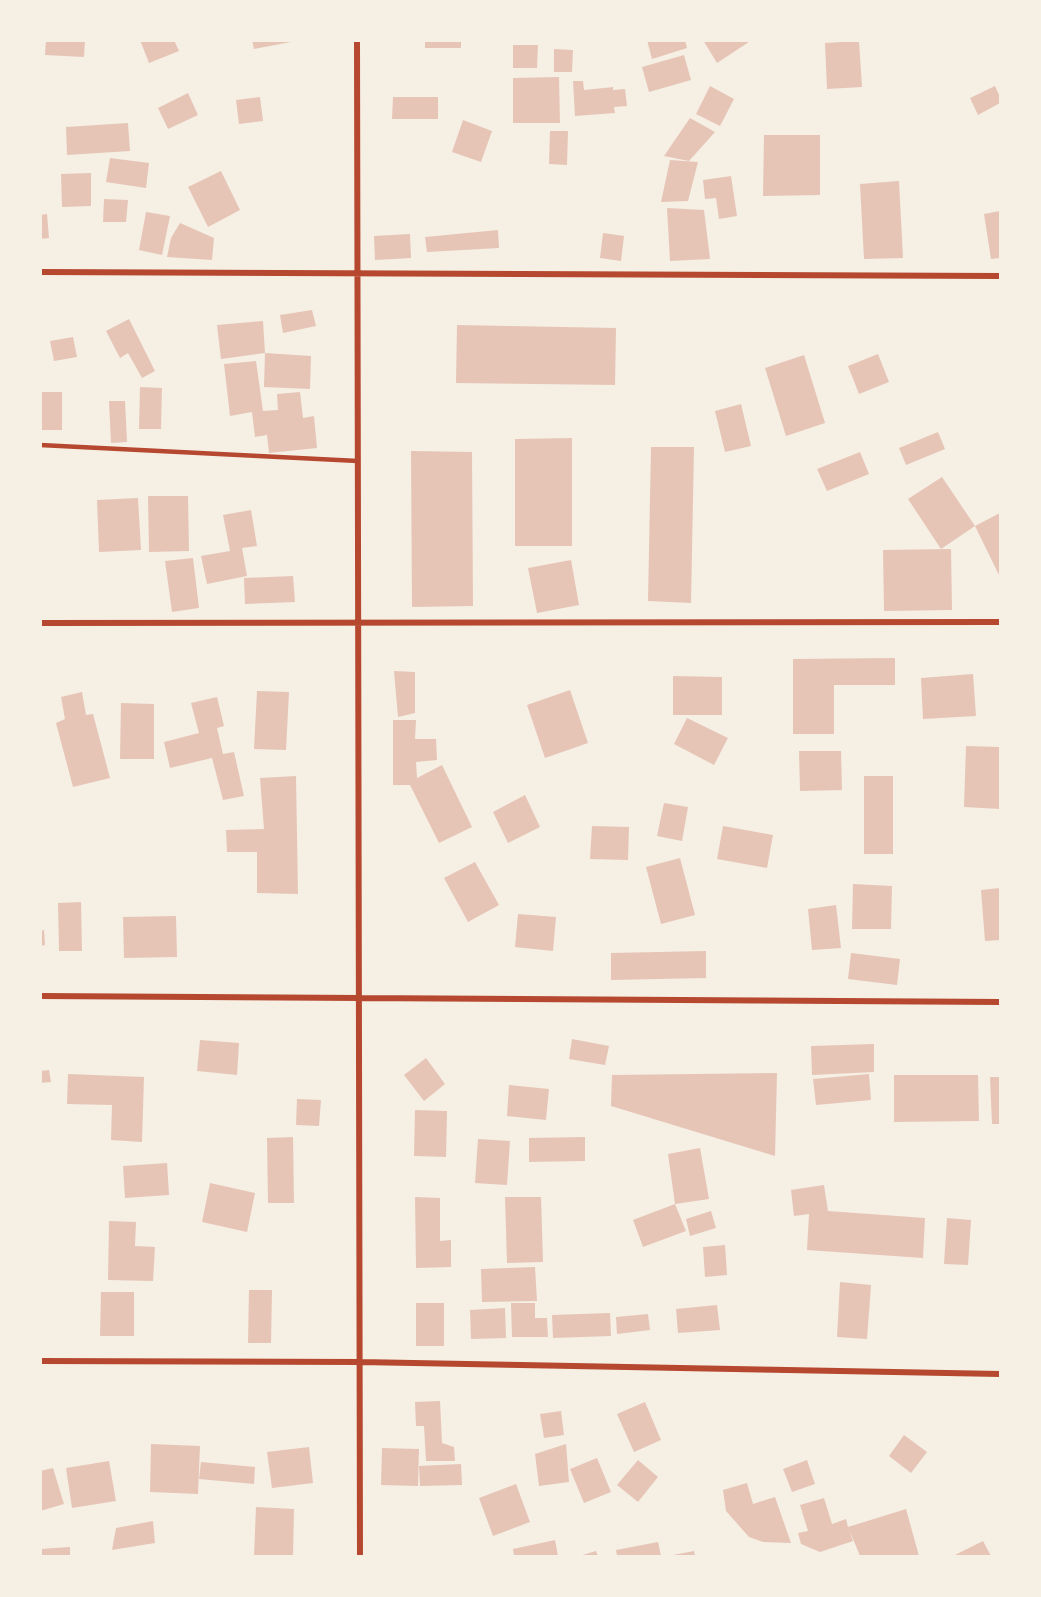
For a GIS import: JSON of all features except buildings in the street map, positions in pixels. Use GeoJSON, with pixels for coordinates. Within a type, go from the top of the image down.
{"type":"FeatureCollection","features":[{"type":"Feature","properties":{"kind":"street"},"geometry":{"type":"LineString","coordinates":[[357,40],[360,1557]]}},
{"type":"Feature","properties":{"kind":"street"},"geometry":{"type":"LineString","coordinates":[[40,272],[1000,276]]}},
{"type":"Feature","properties":{"kind":"street"},"geometry":{"type":"LineString","coordinates":[[40,623],[1000,622]]}},
{"type":"Feature","properties":{"kind":"street"},"geometry":{"type":"LineString","coordinates":[[40,996],[1000,1002]]}},
{"type":"Feature","properties":{"kind":"street"},"geometry":{"type":"LineString","coordinates":[[40,1360],[360,1362],[1000,1374]]}},
{"type":"Feature","properties":{"kind":"lane"},"geometry":{"type":"LineString","coordinates":[[40,446],[358,461]]}}]}
